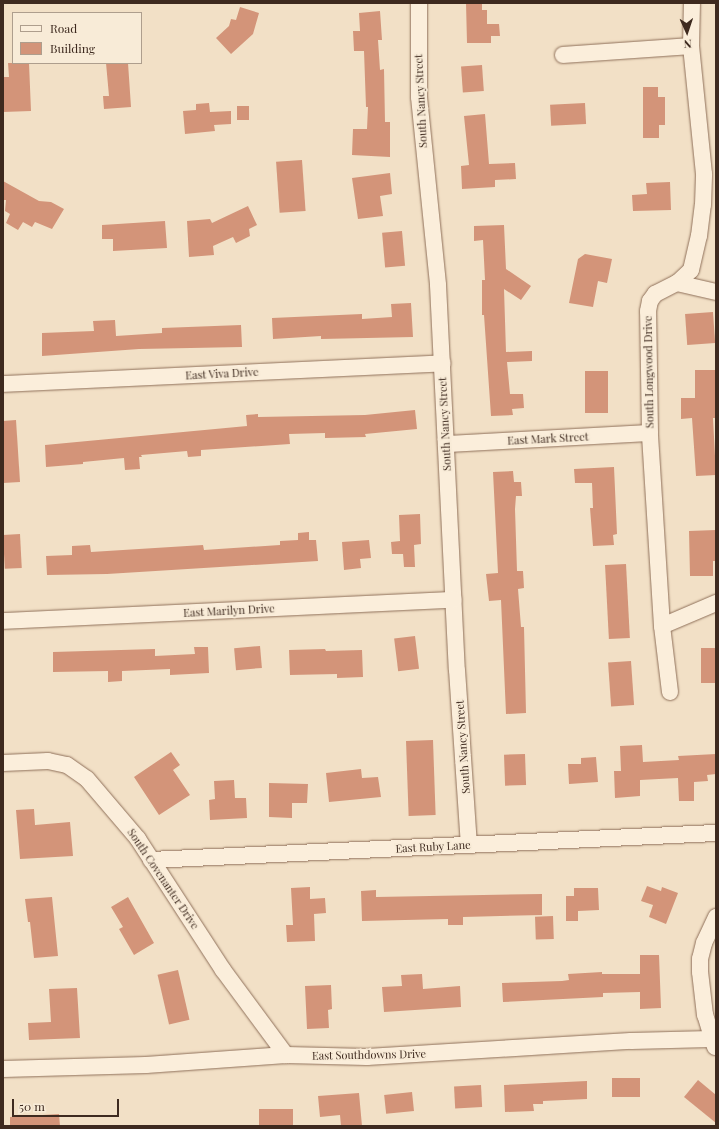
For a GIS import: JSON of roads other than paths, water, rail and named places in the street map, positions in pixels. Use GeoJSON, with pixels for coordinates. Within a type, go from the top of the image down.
{"type":"FeatureCollection","features":[{"type":"Feature","properties":{"kind":"street","name":"South Nancy Street"},"geometry":{"type":"LineString","coordinates":[[419,3],[419,97],[435,246],[469,845]]}},
{"type":"Feature","properties":{"kind":"street","name":"South Longwood Drive"},"geometry":{"type":"LineString","coordinates":[[670,692],[662,626],[650,433],[649,304],[655,294],[677,283],[691,270],[699,236],[703,205],[703,157],[691,46],[692,3]]}},
{"type":"Feature","properties":{"kind":"street"},"geometry":{"type":"LineString","coordinates":[[563,55],[691,46]]}},
{"type":"Feature","properties":{"kind":"street"},"geometry":{"type":"LineString","coordinates":[[677,283],[716,292]]}},
{"type":"Feature","properties":{"kind":"street","name":"East Viva Drive"},"geometry":{"type":"LineString","coordinates":[[3,384],[442,363]]}},
{"type":"Feature","properties":{"kind":"street","name":"East Mark Street"},"geometry":{"type":"LineString","coordinates":[[447,444],[650,433]]}},
{"type":"Feature","properties":{"kind":"street","name":"East Marilyn Drive"},"geometry":{"type":"LineString","coordinates":[[3,621],[454,600]]}},
{"type":"Feature","properties":{"kind":"street"},"geometry":{"type":"LineString","coordinates":[[662,626],[716,603]]}},
{"type":"Feature","properties":{"kind":"street","name":"South Covenanter Drive"},"geometry":{"type":"LineString","coordinates":[[3,763],[48,761],[66,766],[87,779],[138,838],[223,970],[286,1055]]}},
{"type":"Feature","properties":{"kind":"street","name":"East Ruby Lane"},"geometry":{"type":"LineString","coordinates":[[151,860],[716,833]]}},
{"type":"Feature","properties":{"kind":"street"},"geometry":{"type":"LineString","coordinates":[[714,1044],[702,1002],[700,959],[704,943],[716,916]]}},
{"type":"Feature","properties":{"kind":"street","name":"East Southdowns Drive"},"geometry":{"type":"LineString","coordinates":[[3,1069],[146,1065],[286,1055],[347,1057],[631,1041],[714,1044]]}}]}
